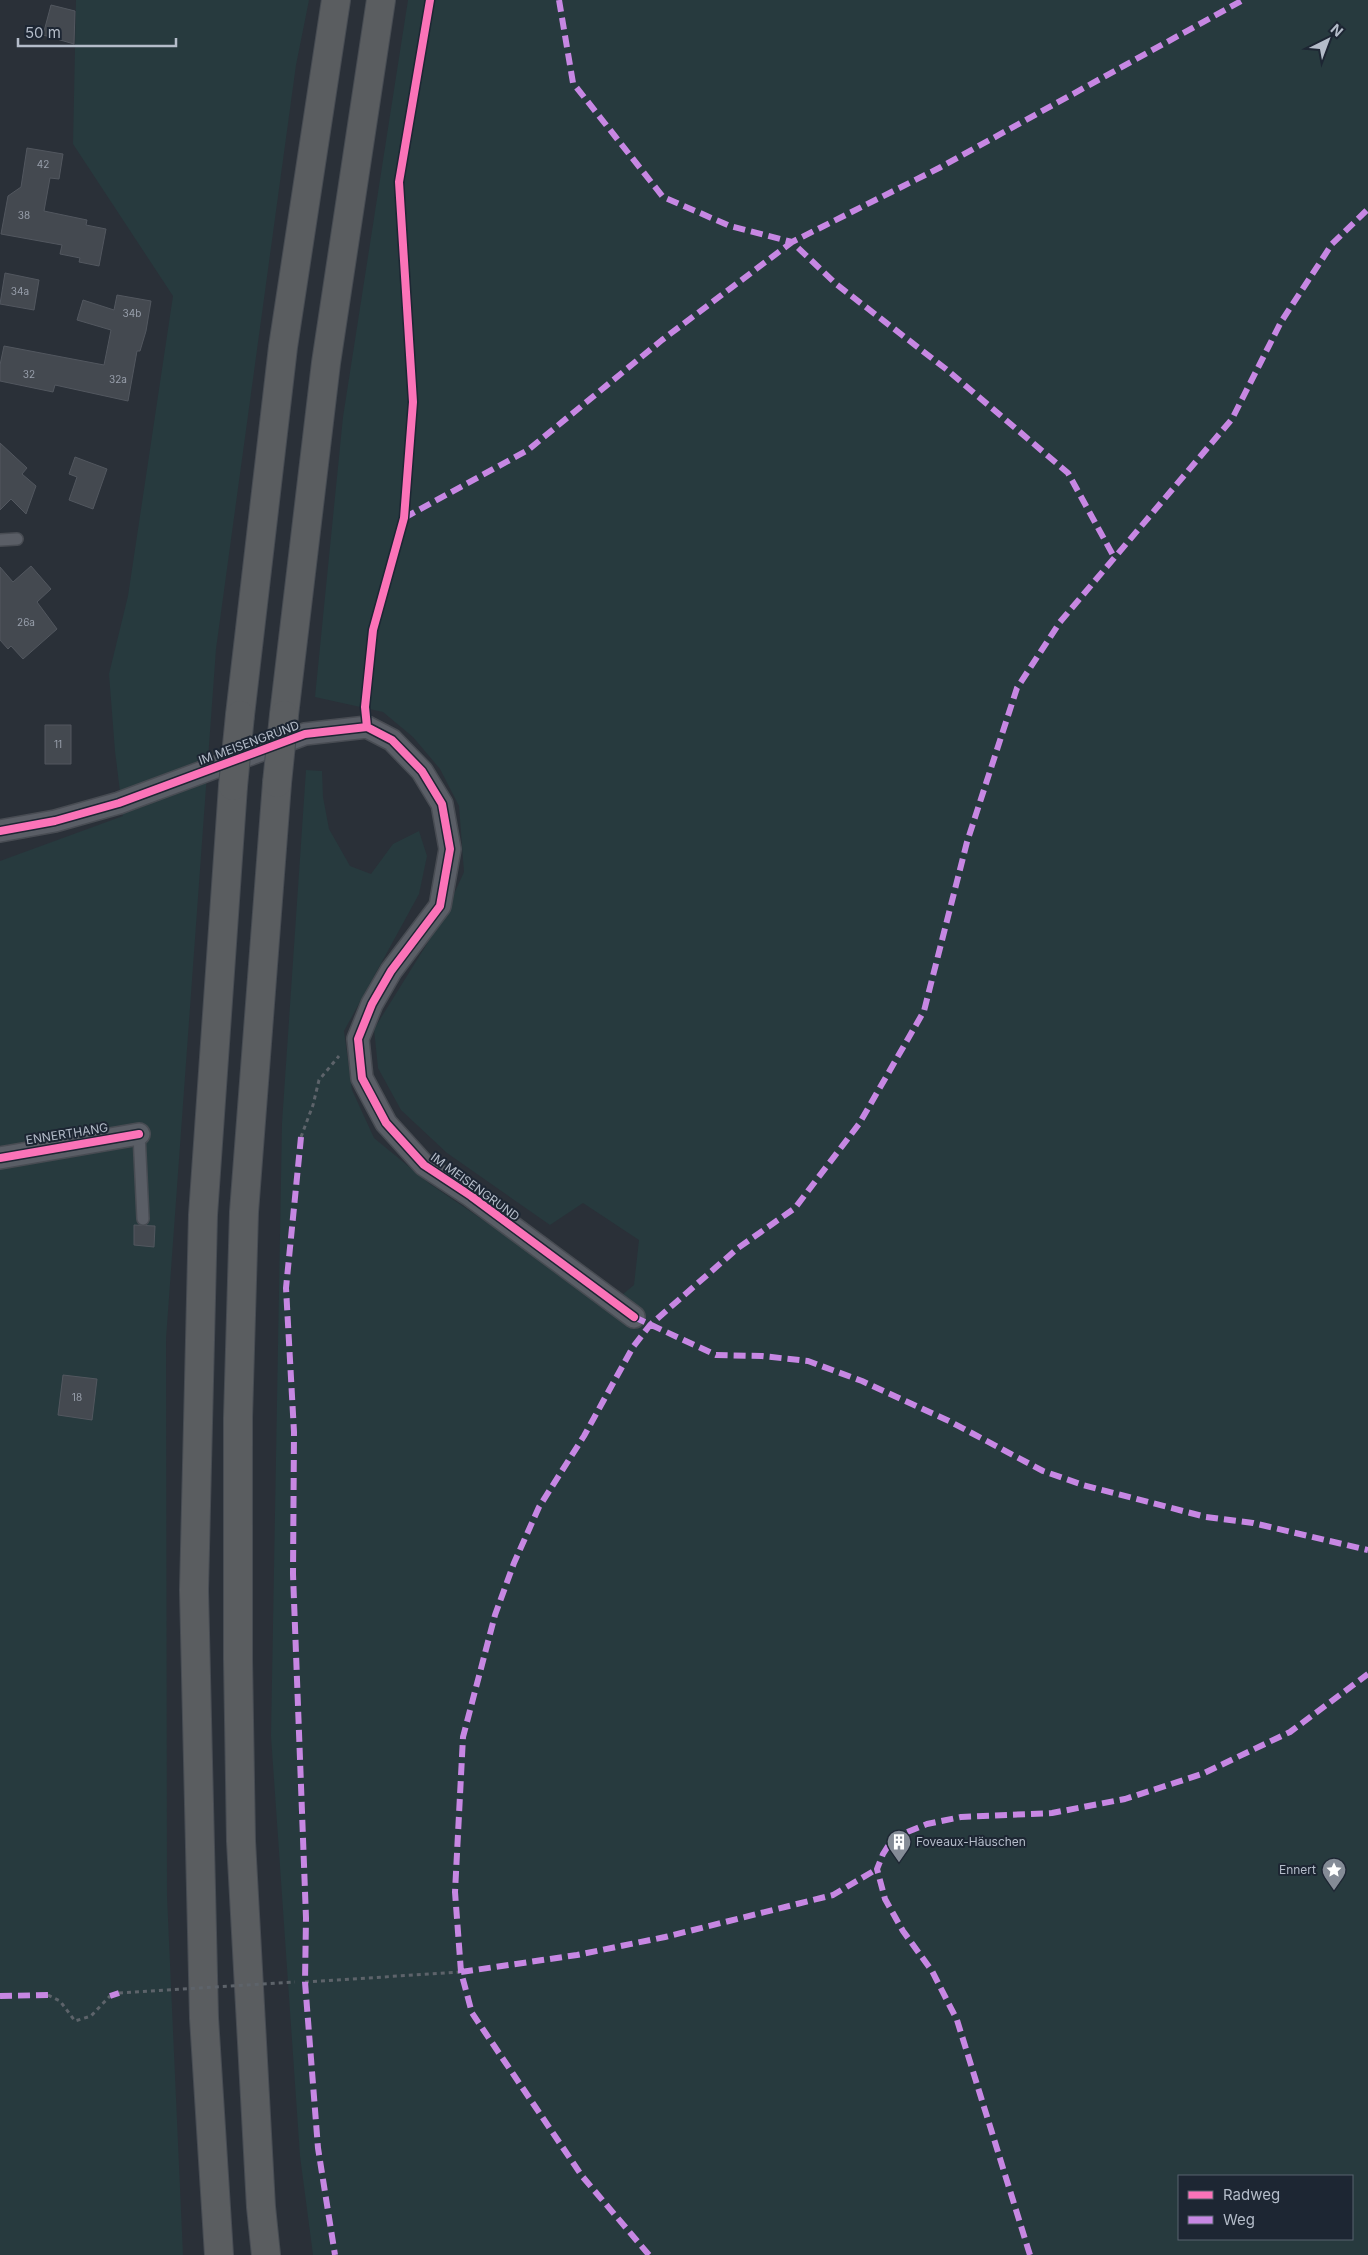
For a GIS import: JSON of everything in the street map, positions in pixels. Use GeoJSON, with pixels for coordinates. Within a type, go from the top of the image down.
{"type":"FeatureCollection","features":[{"type":"Feature","properties":{"kind":"highway"},"geometry":{"type":"LineString","coordinates":[[219,2255],[204,2018],[194,1590],[203,1215],[233,786],[240,715],[283,347],[336,0]]}},
{"type":"Feature","properties":{"kind":"highway"},"geometry":{"type":"LineString","coordinates":[[266,2255],[260,2187],[241,1841],[238,1659],[238,1418],[244,1212],[277,783],[284,715],[326,363],[381,0]]}},
{"type":"Feature","properties":{"kind":"street","name":"IM MEISENGRUND"},"geometry":{"type":"LineString","coordinates":[[0,831],[55,821],[119,802],[305,734],[367,727],[392,740],[422,771],[442,804],[450,849],[440,906],[391,971],[372,1004],[358,1039],[362,1078],[386,1123],[424,1165],[472,1196],[634,1317]]}},
{"type":"Feature","properties":{"kind":"street","name":"ENNERTHANG"},"geometry":{"type":"LineString","coordinates":[[0,1158],[139,1134]]}},
{"type":"Feature","properties":{"kind":"lane"},"geometry":{"type":"LineString","coordinates":[[0,540],[17,539]]}},
{"type":"Feature","properties":{"kind":"lane","name":"ENNERTHANG"},"geometry":{"type":"LineString","coordinates":[[139,1134],[142,1219]]}},
{"type":"Feature","properties":{"kind":"path"},"geometry":{"type":"LineString","coordinates":[[301,1138],[313,1105],[319,1080],[358,1039]]}},
{"type":"Feature","properties":{"kind":"path"},"geometry":{"type":"LineString","coordinates":[[305,1982],[461,1972]]}},
{"type":"Feature","properties":{"kind":"path"},"geometry":{"type":"LineString","coordinates":[[119,1993],[296,1982]]}},
{"type":"Feature","properties":{"kind":"path"},"geometry":{"type":"LineString","coordinates":[[48,1995],[60,2001],[75,2021],[91,2016],[110,1996]]}},
{"type":"Feature","properties":{"kind":"green space"},"geometry":{"type":"Polygon","coordinates":[[[76,0],[309,0],[296,65],[216,649],[166,1339],[167,1896],[183,2255],[0,2255],[0,861],[123,816],[115,751],[109,674],[128,596],[173,296],[73,144],[76,0]]]}},
{"type":"Feature","properties":{"kind":"green space"},"geometry":{"type":"Polygon","coordinates":[[[408,0],[1368,0],[1368,2255],[313,2255],[300,2156],[271,1736],[282,1123],[306,770],[322,771],[323,797],[329,829],[350,866],[371,874],[393,844],[419,831],[427,856],[419,894],[344,1031],[352,1090],[374,1138],[430,1184],[517,1243],[605,1309],[634,1285],[639,1240],[583,1203],[550,1225],[447,1153],[401,1110],[378,1068],[374,1029],[443,918],[464,872],[459,806],[440,769],[413,737],[383,712],[315,697],[343,417],[408,0]]]}},
{"type":"Feature","properties":{"kind":"building"},"geometry":{"type":"Polygon","coordinates":[[[51,5],[75,11],[74,44],[43,35],[51,5]]]}},
{"type":"Feature","properties":{"kind":"building"},"geometry":{"type":"Polygon","coordinates":[[[27,148],[63,154],[59,179],[50,178],[44,211],[87,220],[86,225],[106,229],[99,266],[79,262],[80,258],[60,254],[62,245],[1,234],[8,196],[21,187],[27,148]]]}},
{"type":"Feature","properties":{"kind":"building"},"geometry":{"type":"Polygon","coordinates":[[[5,273],[39,280],[34,310],[0,304],[5,273]]]}},
{"type":"Feature","properties":{"kind":"building"},"geometry":{"type":"Polygon","coordinates":[[[117,295],[151,301],[146,331],[140,351],[137,351],[128,401],[55,385],[53,392],[0,381],[0,365],[4,346],[104,365],[111,330],[77,320],[83,300],[114,310],[117,295]]]}},
{"type":"Feature","properties":{"kind":"building"},"geometry":{"type":"Polygon","coordinates":[[[0,443],[27,468],[22,474],[36,486],[26,514],[11,499],[0,510],[0,443]]]}},
{"type":"Feature","properties":{"kind":"building"},"geometry":{"type":"Polygon","coordinates":[[[75,457],[107,469],[93,509],[69,500],[77,477],[69,474],[75,457]]]}},
{"type":"Feature","properties":{"kind":"building"},"geometry":{"type":"Polygon","coordinates":[[[31,566],[51,589],[37,602],[57,629],[23,659],[11,646],[8,649],[0,640],[0,567],[13,582],[31,566]]]}},
{"type":"Feature","properties":{"kind":"building"},"geometry":{"type":"Polygon","coordinates":[[[45,725],[71,725],[71,764],[45,764],[45,725]]]}},
{"type":"Feature","properties":{"kind":"building"},"geometry":{"type":"Polygon","coordinates":[[[134,1225],[155,1226],[154,1247],[134,1245],[134,1225]]]}},
{"type":"Feature","properties":{"kind":"building"},"geometry":{"type":"Polygon","coordinates":[[[63,1375],[97,1379],[92,1420],[58,1415],[63,1375]]]}},
{"type":"Feature","properties":{"kind":"marked path"},"geometry":{"type":"LineString","coordinates":[[559,0],[573,83],[663,197],[730,226],[792,242],[939,168],[1243,0]]}},
{"type":"Feature","properties":{"kind":"marked path"},"geometry":{"type":"LineString","coordinates":[[649,2255],[582,2176],[472,2013],[461,1972],[455,1892],[463,1737],[495,1615],[514,1563],[539,1507],[584,1436],[633,1347],[650,1325],[738,1248],[795,1208],[859,1124],[924,1011],[967,842],[1017,688],[1060,622],[1232,419],[1281,322],[1332,244],[1368,209]]}},
{"type":"Feature","properties":{"kind":"marked path"},"geometry":{"type":"LineString","coordinates":[[404,518],[528,450],[662,340],[792,242],[836,284],[946,369],[1068,473],[1114,557]]}},
{"type":"Feature","properties":{"kind":"marked path"},"geometry":{"type":"LineString","coordinates":[[301,1137],[286,1288],[294,1432],[293,1574],[306,1918],[305,1982],[318,2148],[335,2255]]}},
{"type":"Feature","properties":{"kind":"marked path"},"geometry":{"type":"LineString","coordinates":[[634,1317],[716,1355],[762,1356],[808,1361],[862,1381],[949,1421],[1043,1471],[1083,1485],[1206,1517],[1253,1523],[1368,1550]]}},
{"type":"Feature","properties":{"kind":"marked path"},"geometry":{"type":"LineString","coordinates":[[1030,2255],[957,2020],[932,1971],[903,1931],[885,1899],[877,1869],[883,1854],[890,1843],[905,1833],[927,1824],[961,1817],[1052,1813],[1125,1799],[1202,1774],[1290,1732],[1368,1674]]}},
{"type":"Feature","properties":{"kind":"marked path"},"geometry":{"type":"LineString","coordinates":[[461,1972],[577,1955],[665,1937],[833,1895],[877,1869]]}},
{"type":"Feature","properties":{"kind":"marked path"},"geometry":{"type":"LineString","coordinates":[[110,1996],[119,1993]]}},
{"type":"Feature","properties":{"kind":"marked path"},"geometry":{"type":"LineString","coordinates":[[0,1996],[48,1995]]}},
{"type":"Feature","properties":{"kind":"cycle path"},"geometry":{"type":"LineString","coordinates":[[367,727],[365,707],[373,630],[404,518],[413,402],[399,182],[430,0]]}},
{"type":"Feature","properties":{"kind":"cycle path"},"geometry":{"type":"LineString","coordinates":[[0,831],[55,821],[119,803],[305,734],[367,727],[392,740],[422,771],[442,804],[450,849],[440,906],[391,971],[372,1004],[358,1039],[362,1078],[386,1123],[424,1165],[471,1196],[634,1317]]}},
{"type":"Feature","properties":{"kind":"cycle path"},"geometry":{"type":"LineString","coordinates":[[0,1158],[139,1134]]}},
{"type":"Feature","properties":{"kind":"place","name":"Foveaux-Häuschen"},"geometry":{"type":"Point","coordinates":[899,1863]}},
{"type":"Feature","properties":{"kind":"place","name":"Ennert"},"geometry":{"type":"Point","coordinates":[1334,1891]}}]}
